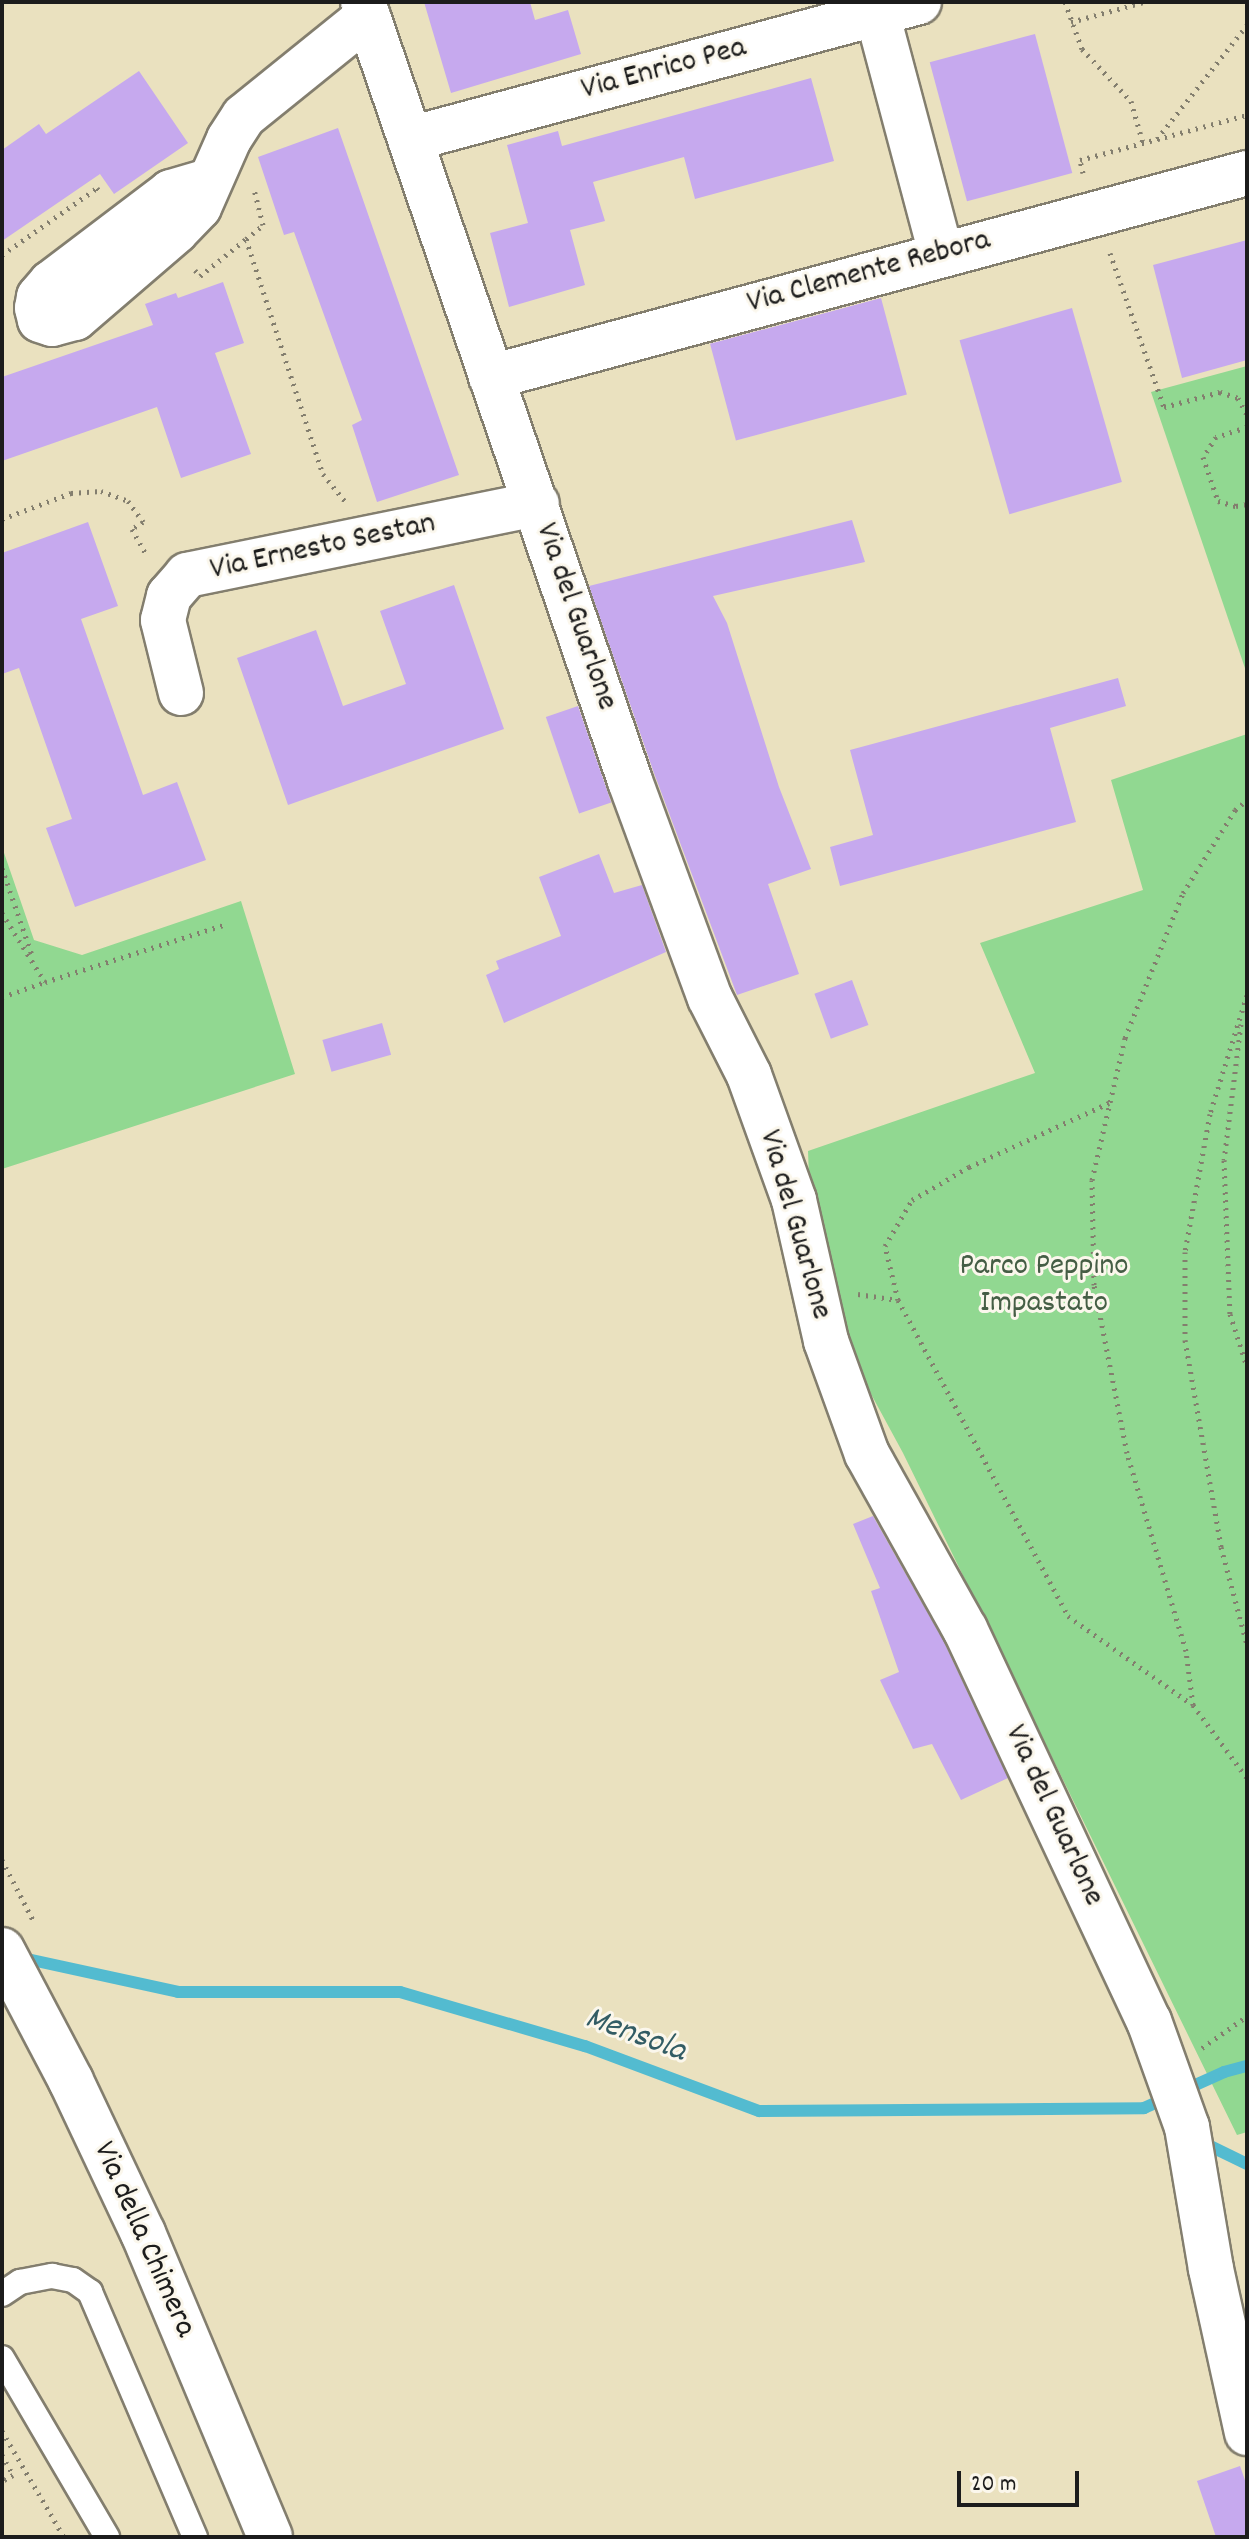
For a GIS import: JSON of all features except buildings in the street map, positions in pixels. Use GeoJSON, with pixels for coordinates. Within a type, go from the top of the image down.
{"type":"FeatureCollection","features":[{"type":"Feature","properties":{"kind":"street","name":"Via Enrico Pea"},"geometry":{"type":"LineString","coordinates":[[410,139],[898,7]]}},
{"type":"Feature","properties":{"kind":"street"},"geometry":{"type":"LineString","coordinates":[[898,7],[941,253]]}},
{"type":"Feature","properties":{"kind":"street","name":"Via del Guarlone"},"geometry":{"type":"LineString","coordinates":[[366,9],[630,781],[710,998],[749,1075],[794,1200],[826,1341],[867,1454],[965,1629],[1149,2021],[1187,2127],[1211,2269],[1247,2433]]}},
{"type":"Feature","properties":{"kind":"street"},"geometry":{"type":"LineString","coordinates":[[209,181],[244,116],[366,9]]}},
{"type":"Feature","properties":{"kind":"street","name":"Via Clemente Rebora"},"geometry":{"type":"LineString","coordinates":[[491,377],[941,253],[1247,173]]}},
{"type":"Feature","properties":{"kind":"street","name":"Via Ernesto Sestan"},"geometry":{"type":"LineString","coordinates":[[181,693],[163,620],[169,596],[187,575],[537,504]]}},
{"type":"Feature","properties":{"kind":"street","name":"Via della Chimera"},"geometry":{"type":"LineString","coordinates":[[19,1953],[143,2233],[270,2537]]}},
{"type":"Feature","properties":{"kind":"lane"},"geometry":{"type":"LineString","coordinates":[[2,2294],[20,2282],[52,2276],[73,2280],[90,2292],[195,2537]]}},
{"type":"Feature","properties":{"kind":"lane"},"geometry":{"type":"LineString","coordinates":[[2,2358],[107,2537]]}},
{"type":"Feature","properties":{"kind":"path"},"geometry":{"type":"LineString","coordinates":[[1065,2],[1082,49],[1131,101],[1143,143]]}},
{"type":"Feature","properties":{"kind":"path"},"geometry":{"type":"LineString","coordinates":[[1071,22],[1144,2]]}},
{"type":"Feature","properties":{"kind":"path"},"geometry":{"type":"LineString","coordinates":[[1156,140],[1247,25]]}},
{"type":"Feature","properties":{"kind":"path"},"geometry":{"type":"LineString","coordinates":[[1070,176],[1085,172],[1080,160],[1247,115]]}},
{"type":"Feature","properties":{"kind":"path"},"geometry":{"type":"LineString","coordinates":[[2,255],[97,188],[104,198]]}},
{"type":"Feature","properties":{"kind":"path"},"geometry":{"type":"LineString","coordinates":[[191,264],[200,276],[246,239],[323,474],[350,507]]}},
{"type":"Feature","properties":{"kind":"path"},"geometry":{"type":"LineString","coordinates":[[1109,248],[1164,407],[1220,392],[1238,398],[1247,415]]}},
{"type":"Feature","properties":{"kind":"path"},"geometry":{"type":"LineString","coordinates":[[1247,427],[1216,437],[1203,457],[1206,475],[1218,501],[1236,506],[1247,504]]}},
{"type":"Feature","properties":{"kind":"path"},"geometry":{"type":"LineString","coordinates":[[2,519],[71,493],[101,491],[128,501],[143,522],[132,529],[145,555],[187,575]]}},
{"type":"Feature","properties":{"kind":"path"},"geometry":{"type":"LineString","coordinates":[[1193,1705],[1186,1651],[1127,1453],[1094,1285],[1092,1180],[1125,1038],[1183,893],[1235,810],[1247,800]]}},
{"type":"Feature","properties":{"kind":"path"},"geometry":{"type":"LineString","coordinates":[[2,868],[36,966]]}},
{"type":"Feature","properties":{"kind":"path"},"geometry":{"type":"LineString","coordinates":[[2,913],[45,982]]}},
{"type":"Feature","properties":{"kind":"path"},"geometry":{"type":"LineString","coordinates":[[2,997],[227,924]]}},
{"type":"Feature","properties":{"kind":"path"},"geometry":{"type":"LineString","coordinates":[[1247,995],[1210,1114],[1185,1252],[1185,1340],[1221,1547],[1247,1645]]}},
{"type":"Feature","properties":{"kind":"path"},"geometry":{"type":"LineString","coordinates":[[1243,1009],[1224,1160],[1230,1314],[1247,1367]]}},
{"type":"Feature","properties":{"kind":"path"},"geometry":{"type":"LineString","coordinates":[[1110,1103],[969,1167],[912,1200],[885,1246],[898,1300],[1068,1616],[1193,1705],[1247,1778]]}},
{"type":"Feature","properties":{"kind":"path"},"geometry":{"type":"LineString","coordinates":[[813,1287],[898,1300]]}},
{"type":"Feature","properties":{"kind":"path"},"geometry":{"type":"LineString","coordinates":[[2,1860],[19,1953]]}},
{"type":"Feature","properties":{"kind":"path"},"geometry":{"type":"LineString","coordinates":[[1167,2073],[1247,2016]]}},
{"type":"Feature","properties":{"kind":"path"},"geometry":{"type":"LineString","coordinates":[[2,2431],[64,2537]]}},
{"type":"Feature","properties":{"kind":"path"},"geometry":{"type":"LineString","coordinates":[[2,2455],[13,2475],[2,2481]]}},
{"type":"Feature","properties":{"kind":"green space"},"geometry":{"type":"Polygon","coordinates":[[[1247,366],[1247,674],[1151,392],[1247,366]]]}},
{"type":"Feature","properties":{"kind":"green space","name":"Parco Peppino Impastato"},"geometry":{"type":"Polygon","coordinates":[[[1247,734],[1247,2132],[1237,2135],[903,1453],[813,1287],[808,1151],[1035,1073],[980,943],[1143,890],[1111,780],[1247,734]]]}},
{"type":"Feature","properties":{"kind":"green space"},"geometry":{"type":"Polygon","coordinates":[[[2,847],[34,940],[82,955],[241,901],[295,1074],[2,1169],[2,847]]]}},
{"type":"Feature","properties":{"kind":"waterway","name":"Mensola"},"geometry":{"type":"LineString","coordinates":[[18,1957],[178,1992],[400,1992],[585,2046],[759,2111],[1144,2108],[1224,2072],[1247,2066]]}},
{"type":"Feature","properties":{"kind":"waterway"},"geometry":{"type":"LineString","coordinates":[[1206,2136],[1208,2145],[1247,2164]]}}]}
